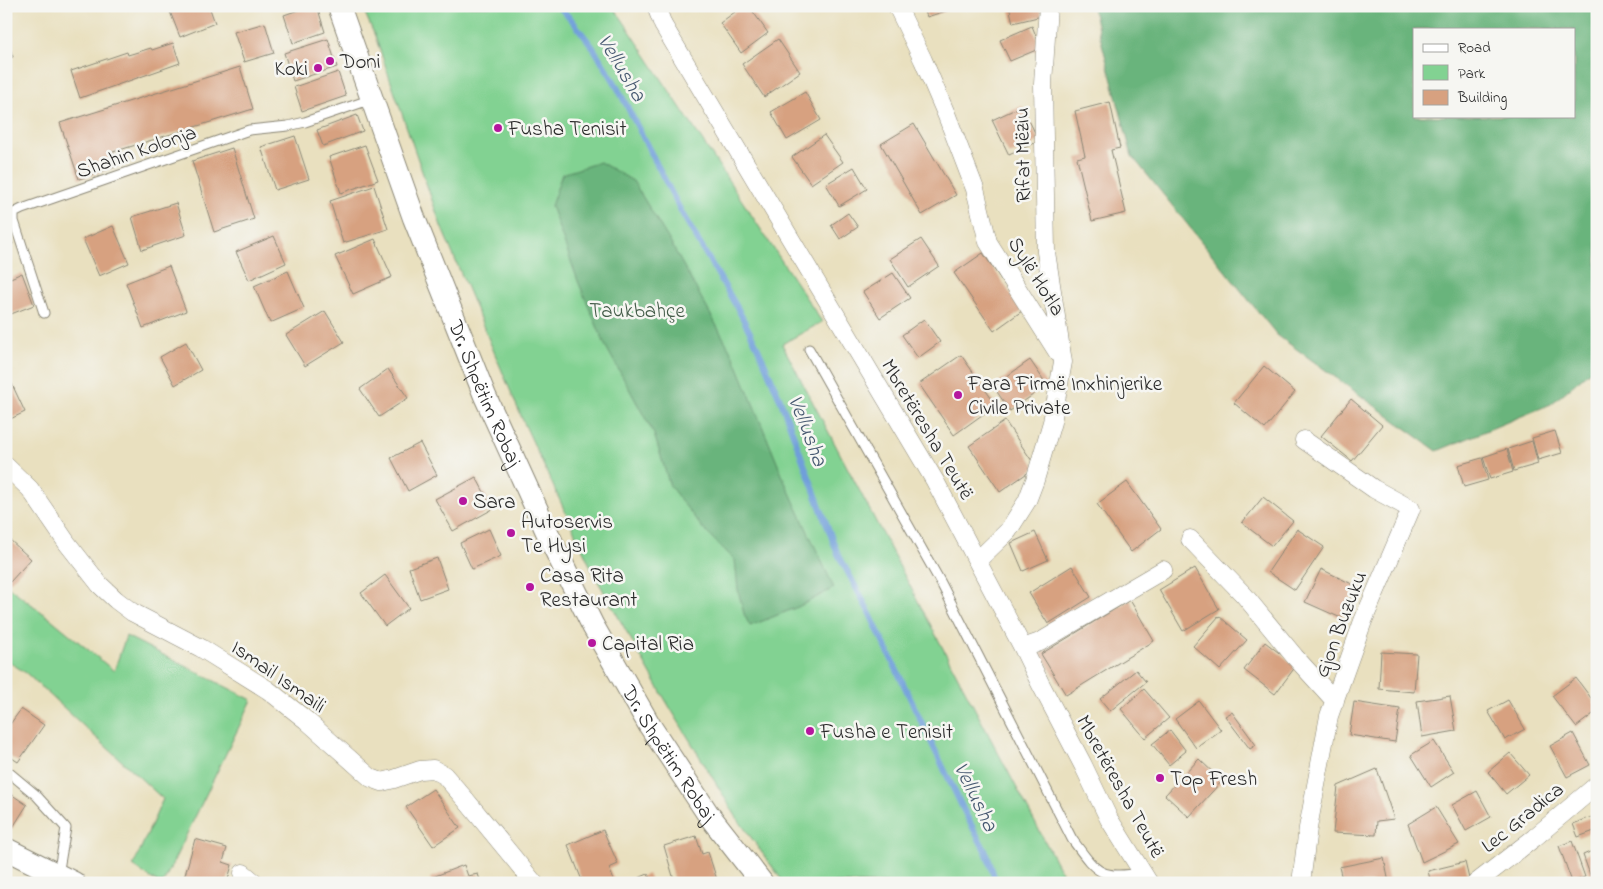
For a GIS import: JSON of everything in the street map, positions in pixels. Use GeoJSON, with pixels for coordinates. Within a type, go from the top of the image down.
{"type":"FeatureCollection","features":[{"type":"Feature","properties":{"kind":"street","name":"Dr. Shpëtim Robaj"},"geometry":{"type":"LineString","coordinates":[[339,6],[414,218],[485,396],[553,545],[593,626],[674,764],[708,814],[762,883]]}},
{"type":"Feature","properties":{"kind":"street","name":"Mbretëresha Teutë"},"geometry":{"type":"LineString","coordinates":[[656,6],[663,25],[935,481],[978,560],[1083,764],[1109,819],[1145,878]]}},
{"type":"Feature","properties":{"kind":"street","name":"Sylë Hotla"},"geometry":{"type":"LineString","coordinates":[[897,6],[923,60],[972,180],[988,242],[1063,362]]}},
{"type":"Feature","properties":{"kind":"street","name":"Rifat Mëziu"},"geometry":{"type":"LineString","coordinates":[[1048,6],[1043,84],[1046,252],[1063,362]]}},
{"type":"Feature","properties":{"kind":"street"},"geometry":{"type":"LineString","coordinates":[[978,560],[1008,531],[1027,501],[1052,422],[1063,362]]}},
{"type":"Feature","properties":{"kind":"street","name":"Gjon Buzuku"},"geometry":{"type":"LineString","coordinates":[[1300,883],[1308,828],[1329,716],[1363,621],[1411,509],[1374,489],[1304,440]]}},
{"type":"Feature","properties":{"kind":"street","name":"Ismail Ismaili"},"geometry":{"type":"LineString","coordinates":[[6,466],[30,489],[67,543],[100,585],[116,600],[132,612],[201,648],[268,690],[306,720],[371,778],[382,782],[394,780],[420,770],[433,769],[444,776],[466,799],[534,883]]}},
{"type":"Feature","properties":{"kind":"street"},"geometry":{"type":"LineString","coordinates":[[1190,539],[1244,595],[1295,657],[1335,701]]}},
{"type":"Feature","properties":{"kind":"street"},"geometry":{"type":"LineString","coordinates":[[1023,648],[1040,642],[1163,570]]}},
{"type":"Feature","properties":{"kind":"street","name":"Lec Gradica"},"geometry":{"type":"LineString","coordinates":[[1476,883],[1534,838],[1597,785]]}},
{"type":"Feature","properties":{"kind":"street"},"geometry":{"type":"LineString","coordinates":[[6,849],[66,879]]}},
{"type":"Feature","properties":{"kind":"lane","name":"Shahin Kolonja"},"geometry":{"type":"LineString","coordinates":[[44,313],[14,221],[14,213],[249,130],[288,126],[305,122],[372,99]]}},
{"type":"Feature","properties":{"kind":"lane"},"geometry":{"type":"LineString","coordinates":[[809,349],[941,583],[1072,839],[1093,867],[1105,875],[1145,878]]}},
{"type":"Feature","properties":{"kind":"lane"},"geometry":{"type":"LineString","coordinates":[[6,770],[36,795],[66,828],[66,879]]}},
{"type":"Feature","properties":{"kind":"green space","name":"Taukbahçe"},"geometry":{"type":"Polygon","coordinates":[[[362,6],[612,6],[822,322],[782,344],[1067,883],[784,883],[737,818],[666,701],[595,576],[524,423],[441,226],[375,36],[362,6]]]}},
{"type":"Feature","properties":{"kind":"green space"},"geometry":{"type":"Polygon","coordinates":[[[1092,6],[1597,6],[1597,365],[1551,404],[1437,451],[1277,335],[1132,156],[1092,6]]]}},
{"type":"Feature","properties":{"kind":"green space"},"geometry":{"type":"Polygon","coordinates":[[[600,162],[633,181],[669,240],[734,357],[785,482],[834,588],[798,607],[750,626],[744,614],[738,590],[735,560],[704,530],[670,486],[654,434],[605,345],[578,281],[551,206],[562,174],[600,162]]]}},
{"type":"Feature","properties":{"kind":"green space"},"geometry":{"type":"Polygon","coordinates":[[[6,585],[114,671],[126,636],[252,700],[163,883],[158,883],[133,866],[163,799],[26,673],[6,660],[6,585]]]}},
{"type":"Feature","properties":{"kind":"building"},"geometry":{"type":"Polygon","coordinates":[[[177,6],[209,6],[215,23],[180,37],[169,9],[177,6]]]}},
{"type":"Feature","properties":{"kind":"building"},"geometry":{"type":"Polygon","coordinates":[[[310,6],[317,6],[325,32],[293,43],[284,15],[310,6]]]}},
{"type":"Feature","properties":{"kind":"building"},"geometry":{"type":"Polygon","coordinates":[[[743,6],[749,6],[768,33],[741,53],[720,23],[743,6]]]}},
{"type":"Feature","properties":{"kind":"building"},"geometry":{"type":"Polygon","coordinates":[[[923,6],[958,6],[958,7],[927,17],[923,6]]]}},
{"type":"Feature","properties":{"kind":"building"},"geometry":{"type":"Polygon","coordinates":[[[1009,6],[1040,6],[1042,16],[1013,23],[1009,6]]]}},
{"type":"Feature","properties":{"kind":"building"},"geometry":{"type":"Polygon","coordinates":[[[265,23],[274,53],[244,62],[234,32],[265,23]]]}},
{"type":"Feature","properties":{"kind":"building"},"geometry":{"type":"Polygon","coordinates":[[[1032,26],[1041,48],[1010,61],[1000,40],[1032,26]]]}},
{"type":"Feature","properties":{"kind":"building"},"geometry":{"type":"Polygon","coordinates":[[[6,36],[13,57],[6,59],[6,36]]]}},
{"type":"Feature","properties":{"kind":"building"},"geometry":{"type":"Polygon","coordinates":[[[328,39],[337,67],[293,81],[284,53],[328,39]]]}},
{"type":"Feature","properties":{"kind":"building"},"geometry":{"type":"Polygon","coordinates":[[[778,39],[800,72],[764,97],[742,64],[778,39]]]}},
{"type":"Feature","properties":{"kind":"building"},"geometry":{"type":"Polygon","coordinates":[[[173,43],[180,63],[80,98],[71,71],[127,52],[128,55],[173,43]]]}},
{"type":"Feature","properties":{"kind":"building"},"geometry":{"type":"Polygon","coordinates":[[[240,67],[253,109],[113,152],[118,166],[79,179],[60,123],[240,67]]]}},
{"type":"Feature","properties":{"kind":"building"},"geometry":{"type":"Polygon","coordinates":[[[338,72],[346,96],[302,111],[294,87],[338,72]]]}},
{"type":"Feature","properties":{"kind":"building"},"geometry":{"type":"Polygon","coordinates":[[[805,92],[821,120],[787,140],[771,112],[805,92]]]}},
{"type":"Feature","properties":{"kind":"building"},"geometry":{"type":"Polygon","coordinates":[[[1110,102],[1120,148],[1111,150],[1126,213],[1092,221],[1077,158],[1085,156],[1075,111],[1110,102]]]}},
{"type":"Feature","properties":{"kind":"building"},"geometry":{"type":"Polygon","coordinates":[[[1022,106],[1039,141],[1009,155],[992,120],[1022,106]]]}},
{"type":"Feature","properties":{"kind":"building"},"geometry":{"type":"Polygon","coordinates":[[[357,115],[363,131],[323,146],[317,130],[357,115]]]}},
{"type":"Feature","properties":{"kind":"building"},"geometry":{"type":"Polygon","coordinates":[[[914,124],[956,195],[922,215],[881,144],[914,124]]]}},
{"type":"Feature","properties":{"kind":"building"},"geometry":{"type":"Polygon","coordinates":[[[824,135],[843,162],[811,184],[792,157],[824,135]]]}},
{"type":"Feature","properties":{"kind":"building"},"geometry":{"type":"Polygon","coordinates":[[[295,136],[309,179],[275,190],[261,147],[295,136]]]}},
{"type":"Feature","properties":{"kind":"building"},"geometry":{"type":"Polygon","coordinates":[[[365,145],[378,180],[341,193],[329,157],[365,145]]]}},
{"type":"Feature","properties":{"kind":"building"},"geometry":{"type":"Polygon","coordinates":[[[232,148],[254,219],[214,232],[192,161],[232,148]]]}},
{"type":"Feature","properties":{"kind":"building"},"geometry":{"type":"Polygon","coordinates":[[[854,167],[867,189],[839,206],[826,184],[854,167]]]}},
{"type":"Feature","properties":{"kind":"building"},"geometry":{"type":"Polygon","coordinates":[[[374,186],[388,229],[343,243],[330,201],[374,186]]]}},
{"type":"Feature","properties":{"kind":"building"},"geometry":{"type":"Polygon","coordinates":[[[176,203],[186,235],[142,250],[132,217],[176,203]]]}},
{"type":"Feature","properties":{"kind":"building"},"geometry":{"type":"Polygon","coordinates":[[[848,213],[858,227],[840,239],[831,225],[848,213]]]}},
{"type":"Feature","properties":{"kind":"building"},"geometry":{"type":"Polygon","coordinates":[[[6,226],[13,244],[6,246],[6,226]]]}},
{"type":"Feature","properties":{"kind":"building"},"geometry":{"type":"Polygon","coordinates":[[[113,226],[129,263],[99,276],[83,239],[113,226]]]}},
{"type":"Feature","properties":{"kind":"building"},"geometry":{"type":"Polygon","coordinates":[[[274,236],[286,263],[249,280],[236,252],[274,236]]]}},
{"type":"Feature","properties":{"kind":"building"},"geometry":{"type":"Polygon","coordinates":[[[375,239],[392,277],[353,294],[335,256],[375,239]]]}},
{"type":"Feature","properties":{"kind":"building"},"geometry":{"type":"Polygon","coordinates":[[[921,239],[939,266],[908,287],[890,259],[921,239]]]}},
{"type":"Feature","properties":{"kind":"building"},"geometry":{"type":"Polygon","coordinates":[[[983,253],[1022,311],[994,331],[954,273],[983,253]]]}},
{"type":"Feature","properties":{"kind":"building"},"geometry":{"type":"Polygon","coordinates":[[[169,266],[186,311],[143,328],[126,283],[169,266]]]}},
{"type":"Feature","properties":{"kind":"building"},"geometry":{"type":"Polygon","coordinates":[[[288,271],[304,308],[270,323],[254,286],[288,271]]]}},
{"type":"Feature","properties":{"kind":"building"},"geometry":{"type":"Polygon","coordinates":[[[22,273],[34,305],[6,316],[6,280],[22,273]]]}},
{"type":"Feature","properties":{"kind":"building"},"geometry":{"type":"Polygon","coordinates":[[[893,273],[910,298],[880,318],[863,292],[893,273]]]}},
{"type":"Feature","properties":{"kind":"building"},"geometry":{"type":"Polygon","coordinates":[[[325,311],[344,342],[305,366],[286,335],[325,311]]]}},
{"type":"Feature","properties":{"kind":"building"},"geometry":{"type":"Polygon","coordinates":[[[924,319],[940,342],[918,358],[902,335],[924,319]]]}},
{"type":"Feature","properties":{"kind":"building"},"geometry":{"type":"Polygon","coordinates":[[[186,342],[201,370],[175,385],[160,357],[186,342]]]}},
{"type":"Feature","properties":{"kind":"building","name":"Fara Firmë Inxhinjerike Civile Private"},"geometry":{"type":"Polygon","coordinates":[[[961,355],[996,405],[954,435],[919,384],[961,355]]]}},
{"type":"Feature","properties":{"kind":"building"},"geometry":{"type":"Polygon","coordinates":[[[1030,360],[1047,385],[1010,411],[993,386],[1030,360]]]}},
{"type":"Feature","properties":{"kind":"building"},"geometry":{"type":"Polygon","coordinates":[[[1264,366],[1295,392],[1265,429],[1234,403],[1264,366]]]}},
{"type":"Feature","properties":{"kind":"building"},"geometry":{"type":"Polygon","coordinates":[[[388,369],[408,398],[379,417],[360,389],[388,369]]]}},
{"type":"Feature","properties":{"kind":"building"},"geometry":{"type":"Polygon","coordinates":[[[10,380],[25,412],[6,421],[6,381],[10,380]]]}},
{"type":"Feature","properties":{"kind":"building"},"geometry":{"type":"Polygon","coordinates":[[[1351,399],[1382,425],[1352,461],[1321,436],[1351,399]]]}},
{"type":"Feature","properties":{"kind":"building"},"geometry":{"type":"Polygon","coordinates":[[[1005,421],[1036,467],[1000,492],[969,446],[1005,421]]]}},
{"type":"Feature","properties":{"kind":"building"},"geometry":{"type":"Polygon","coordinates":[[[1555,431],[1562,453],[1538,460],[1532,438],[1555,431]]]}},
{"type":"Feature","properties":{"kind":"building"},"geometry":{"type":"Polygon","coordinates":[[[1532,441],[1538,464],[1514,471],[1508,449],[1532,441]]]}},
{"type":"Feature","properties":{"kind":"building"},"geometry":{"type":"Polygon","coordinates":[[[420,443],[437,475],[408,491],[391,458],[420,443]]]}},
{"type":"Feature","properties":{"kind":"building"},"geometry":{"type":"Polygon","coordinates":[[[1507,449],[1513,472],[1490,479],[1483,457],[1507,449]]]}},
{"type":"Feature","properties":{"kind":"building"},"geometry":{"type":"Polygon","coordinates":[[[1482,458],[1488,480],[1464,487],[1458,465],[1482,458]]]}},
{"type":"Feature","properties":{"kind":"building"},"geometry":{"type":"Polygon","coordinates":[[[476,477],[493,509],[453,531],[435,499],[476,477]]]}},
{"type":"Feature","properties":{"kind":"building"},"geometry":{"type":"Polygon","coordinates":[[[1127,482],[1161,529],[1131,552],[1097,504],[1127,482]]]}},
{"type":"Feature","properties":{"kind":"building"},"geometry":{"type":"Polygon","coordinates":[[[1263,497],[1293,521],[1272,546],[1242,523],[1263,497]]]}},
{"type":"Feature","properties":{"kind":"building"},"geometry":{"type":"Polygon","coordinates":[[[489,529],[501,556],[472,569],[460,543],[489,529]]]}},
{"type":"Feature","properties":{"kind":"building"},"geometry":{"type":"Polygon","coordinates":[[[1297,529],[1324,547],[1295,590],[1268,572],[1297,529]]]}},
{"type":"Feature","properties":{"kind":"building"},"geometry":{"type":"Polygon","coordinates":[[[1035,532],[1048,560],[1023,571],[1011,543],[1035,532]]]}},
{"type":"Feature","properties":{"kind":"building"},"geometry":{"type":"Polygon","coordinates":[[[10,540],[31,559],[10,582],[6,578],[6,544],[10,540]]]}},
{"type":"Feature","properties":{"kind":"building"},"geometry":{"type":"Polygon","coordinates":[[[437,558],[448,589],[420,599],[409,568],[437,558]]]}},
{"type":"Feature","properties":{"kind":"building"},"geometry":{"type":"Polygon","coordinates":[[[1072,566],[1091,597],[1048,624],[1029,593],[1072,566]]]}},
{"type":"Feature","properties":{"kind":"building"},"geometry":{"type":"Polygon","coordinates":[[[1195,568],[1219,609],[1183,631],[1159,590],[1195,568]]]}},
{"type":"Feature","properties":{"kind":"building"},"geometry":{"type":"Polygon","coordinates":[[[1321,569],[1356,586],[1341,618],[1305,602],[1321,569]]]}},
{"type":"Feature","properties":{"kind":"building"},"geometry":{"type":"Polygon","coordinates":[[[385,575],[409,608],[385,626],[361,593],[385,575]]]}},
{"type":"Feature","properties":{"kind":"building"},"geometry":{"type":"Polygon","coordinates":[[[1130,600],[1154,641],[1066,695],[1041,654],[1130,600]]]}},
{"type":"Feature","properties":{"kind":"building"},"geometry":{"type":"Polygon","coordinates":[[[1219,616],[1247,640],[1220,670],[1193,646],[1219,616]]]}},
{"type":"Feature","properties":{"kind":"building"},"geometry":{"type":"Polygon","coordinates":[[[1265,642],[1296,666],[1275,694],[1244,670],[1265,642]]]}},
{"type":"Feature","properties":{"kind":"building"},"geometry":{"type":"Polygon","coordinates":[[[1381,652],[1417,654],[1414,692],[1379,689],[1381,652]]]}},
{"type":"Feature","properties":{"kind":"building"},"geometry":{"type":"Polygon","coordinates":[[[1136,670],[1146,682],[1110,711],[1100,699],[1136,670]]]}},
{"type":"Feature","properties":{"kind":"building"},"geometry":{"type":"Polygon","coordinates":[[[1576,678],[1597,706],[1597,711],[1576,727],[1552,696],[1576,678]]]}},
{"type":"Feature","properties":{"kind":"building"},"geometry":{"type":"Polygon","coordinates":[[[1144,689],[1169,718],[1145,738],[1121,709],[1144,689]]]}},
{"type":"Feature","properties":{"kind":"building"},"geometry":{"type":"Polygon","coordinates":[[[1450,696],[1456,731],[1422,737],[1417,701],[1450,696]]]}},
{"type":"Feature","properties":{"kind":"building"},"geometry":{"type":"Polygon","coordinates":[[[1508,700],[1525,729],[1505,740],[1488,711],[1508,700]]]}},
{"type":"Feature","properties":{"kind":"building"},"geometry":{"type":"Polygon","coordinates":[[[1199,701],[1221,730],[1196,748],[1175,719],[1199,701]]]}},
{"type":"Feature","properties":{"kind":"building"},"geometry":{"type":"Polygon","coordinates":[[[1354,702],[1400,709],[1395,742],[1349,735],[1354,702]]]}},
{"type":"Feature","properties":{"kind":"building"},"geometry":{"type":"Polygon","coordinates":[[[21,709],[44,725],[18,762],[6,754],[6,730],[21,709]]]}},
{"type":"Feature","properties":{"kind":"building"},"geometry":{"type":"Polygon","coordinates":[[[1232,712],[1256,745],[1250,749],[1225,716],[1232,712]]]}},
{"type":"Feature","properties":{"kind":"building"},"geometry":{"type":"Polygon","coordinates":[[[1170,730],[1186,751],[1169,765],[1152,744],[1170,730]]]}},
{"type":"Feature","properties":{"kind":"building"},"geometry":{"type":"Polygon","coordinates":[[[1573,733],[1590,765],[1567,777],[1550,746],[1573,733]]]}},
{"type":"Feature","properties":{"kind":"building"},"geometry":{"type":"Polygon","coordinates":[[[1434,741],[1454,772],[1431,787],[1411,755],[1434,741]]]}},
{"type":"Feature","properties":{"kind":"building"},"geometry":{"type":"Polygon","coordinates":[[[1510,753],[1529,775],[1506,794],[1488,772],[1510,753]]]}},
{"type":"Feature","properties":{"kind":"building"},"geometry":{"type":"Polygon","coordinates":[[[1199,759],[1222,781],[1189,817],[1165,795],[1199,759]]]}},
{"type":"Feature","properties":{"kind":"building"},"geometry":{"type":"Polygon","coordinates":[[[1377,769],[1394,819],[1377,821],[1376,835],[1333,833],[1338,786],[1377,769]]]}},
{"type":"Feature","properties":{"kind":"building"},"geometry":{"type":"Polygon","coordinates":[[[433,789],[460,828],[433,846],[406,807],[433,789]]]}},
{"type":"Feature","properties":{"kind":"building"},"geometry":{"type":"Polygon","coordinates":[[[1477,791],[1491,817],[1466,831],[1452,805],[1477,791]]]}},
{"type":"Feature","properties":{"kind":"building"},"geometry":{"type":"Polygon","coordinates":[[[8,792],[27,805],[10,832],[6,830],[8,792]]]}},
{"type":"Feature","properties":{"kind":"building"},"geometry":{"type":"Polygon","coordinates":[[[1436,807],[1459,844],[1422,862],[1408,824],[1436,807]]]}},
{"type":"Feature","properties":{"kind":"building"},"geometry":{"type":"Polygon","coordinates":[[[1597,815],[1597,830],[1578,837],[1573,824],[1597,815]]]}},
{"type":"Feature","properties":{"kind":"building"},"geometry":{"type":"Polygon","coordinates":[[[603,830],[618,864],[609,868],[615,883],[591,883],[590,880],[583,883],[568,845],[603,830]]]}},
{"type":"Feature","properties":{"kind":"building"},"geometry":{"type":"Polygon","coordinates":[[[696,836],[702,854],[708,852],[718,883],[675,883],[664,846],[696,836]]]}},
{"type":"Feature","properties":{"kind":"building"},"geometry":{"type":"Polygon","coordinates":[[[195,839],[227,848],[223,862],[232,865],[227,883],[183,882],[195,839]]]}},
{"type":"Feature","properties":{"kind":"building"},"geometry":{"type":"Polygon","coordinates":[[[1572,841],[1585,877],[1572,882],[1559,846],[1572,841]]]}},
{"type":"Feature","properties":{"kind":"building"},"geometry":{"type":"Polygon","coordinates":[[[1597,849],[1597,883],[1593,883],[1583,855],[1597,849]]]}},
{"type":"Feature","properties":{"kind":"building"},"geometry":{"type":"Polygon","coordinates":[[[1384,858],[1389,883],[1343,883],[1339,867],[1384,858]]]}},
{"type":"Feature","properties":{"kind":"building"},"geometry":{"type":"Polygon","coordinates":[[[1465,862],[1470,883],[1431,883],[1428,871],[1465,862]]]}},
{"type":"Feature","properties":{"kind":"building"},"geometry":{"type":"Polygon","coordinates":[[[464,865],[468,876],[478,874],[481,883],[432,883],[430,878],[464,865]]]}},
{"type":"Feature","properties":{"kind":"building"},"geometry":{"type":"Polygon","coordinates":[[[648,874],[652,883],[627,883],[648,874]]]}},
{"type":"Feature","properties":{"kind":"waterway","name":"Vellusha"},"geometry":{"type":"LineString","coordinates":[[558,6],[592,46],[614,81],[683,215],[738,309],[758,348],[780,399],[837,552],[868,610],[966,815],[987,854],[996,883]]}},
{"type":"Feature","properties":{"kind":"place","name":"Doni"},"geometry":{"type":"Point","coordinates":[330,61]}},
{"type":"Feature","properties":{"kind":"place","name":"Koki"},"geometry":{"type":"Point","coordinates":[318,68]}},
{"type":"Feature","properties":{"kind":"place","name":"Fusha Tenisit"},"geometry":{"type":"Point","coordinates":[498,128]}},
{"type":"Feature","properties":{"kind":"place","name":"Fara Firmë Inxhinjerike Civile Private"},"geometry":{"type":"Point","coordinates":[958,395]}},
{"type":"Feature","properties":{"kind":"place","name":"Sara"},"geometry":{"type":"Point","coordinates":[463,501]}},
{"type":"Feature","properties":{"kind":"place","name":"Autoservis Te Hysi"},"geometry":{"type":"Point","coordinates":[511,533]}},
{"type":"Feature","properties":{"kind":"place","name":"Casa Rita Restaurant"},"geometry":{"type":"Point","coordinates":[530,587]}},
{"type":"Feature","properties":{"kind":"place","name":"Capital Ria"},"geometry":{"type":"Point","coordinates":[592,643]}},
{"type":"Feature","properties":{"kind":"place","name":"Fusha e Tenisit"},"geometry":{"type":"Point","coordinates":[810,731]}},
{"type":"Feature","properties":{"kind":"place","name":"Top Fresh"},"geometry":{"type":"Point","coordinates":[1160,778]}}]}
